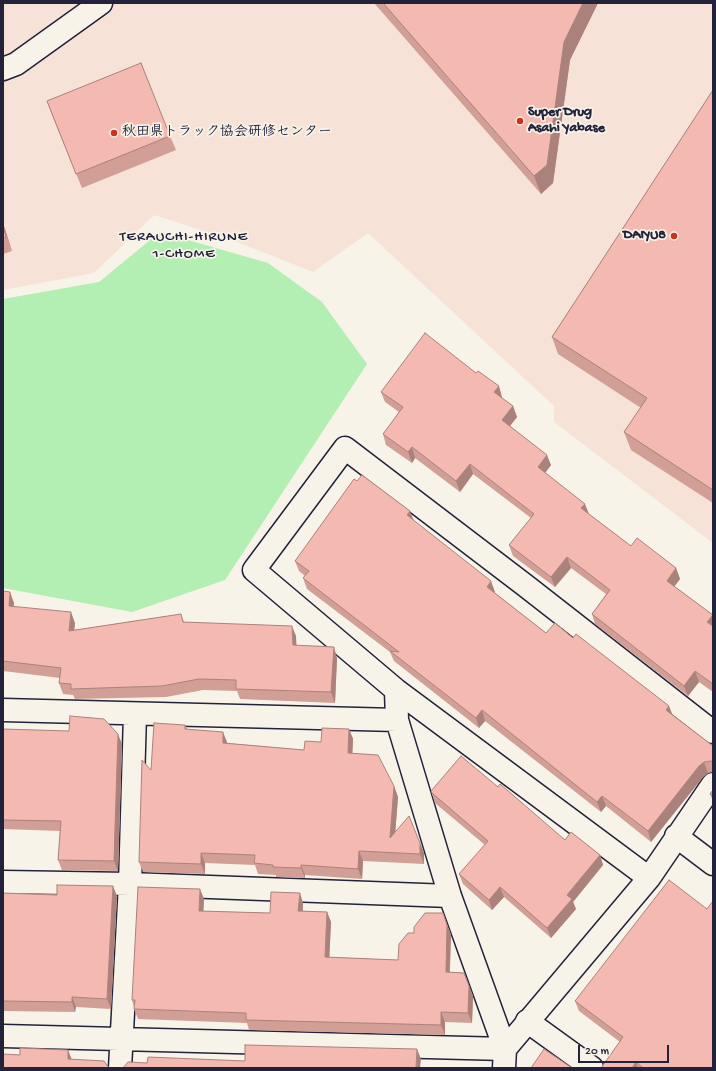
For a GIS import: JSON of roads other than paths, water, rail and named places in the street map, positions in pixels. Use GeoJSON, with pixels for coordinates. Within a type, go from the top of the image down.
{"type":"FeatureCollection","features":[{"type":"Feature","properties":{"kind":"street"},"geometry":{"type":"LineString","coordinates":[[3,69],[16,64],[101,3]]}},
{"type":"Feature","properties":{"kind":"street"},"geometry":{"type":"LineString","coordinates":[[649,878],[396,690],[254,570],[344,448],[526,586],[713,732]]}},
{"type":"Feature","properties":{"kind":"street"},"geometry":{"type":"LineString","coordinates":[[396,690],[397,720],[450,896],[505,1059]]}},
{"type":"Feature","properties":{"kind":"street"},"geometry":{"type":"LineString","coordinates":[[3,710],[397,720]]}},
{"type":"Feature","properties":{"kind":"street"},"geometry":{"type":"LineString","coordinates":[[120,1068],[130,884],[135,714]]}},
{"type":"Feature","properties":{"kind":"street"},"geometry":{"type":"LineString","coordinates":[[505,1059],[527,1021],[649,878],[676,836],[713,784]]}},
{"type":"Feature","properties":{"kind":"street"},"geometry":{"type":"LineString","coordinates":[[676,836],[713,864]]}},
{"type":"Feature","properties":{"kind":"street"},"geometry":{"type":"LineString","coordinates":[[3,882],[130,884],[450,896]]}},
{"type":"Feature","properties":{"kind":"street"},"geometry":{"type":"LineString","coordinates":[[527,1021],[592,1068]]}},
{"type":"Feature","properties":{"kind":"street"},"geometry":{"type":"LineString","coordinates":[[3,1036],[122,1038],[505,1059]]}},
{"type":"Feature","properties":{"kind":"place","name":"Super Drug Asahi Yabase"},"geometry":{"type":"Point","coordinates":[520,121]}},
{"type":"Feature","properties":{"kind":"place","name":"秋田県トラック協会研修センター"},"geometry":{"type":"Point","coordinates":[114,133]}},
{"type":"Feature","properties":{"kind":"place","name":"DAIYU8"},"geometry":{"type":"Point","coordinates":[674,236]}},
{"type":"Feature","properties":{"kind":"district","name":"TERAUCHI-HIRUNE 1-CHOME"},"geometry":{"type":"Point","coordinates":[184,246]}}]}
